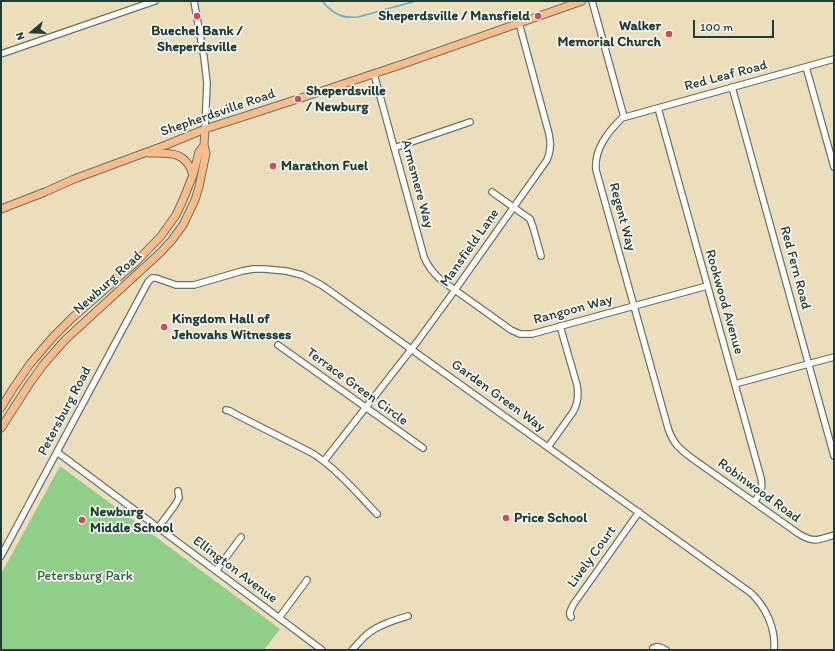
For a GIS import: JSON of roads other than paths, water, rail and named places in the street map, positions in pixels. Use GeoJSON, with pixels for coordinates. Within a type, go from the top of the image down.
{"type":"FeatureCollection","features":[{"type":"Feature","properties":{"kind":"main road","name":"Shepherdsville Road"},"geometry":{"type":"LineString","coordinates":[[1,209],[45,192],[74,178],[166,145],[205,129],[374,74],[582,1]]}},
{"type":"Feature","properties":{"kind":"main road","name":"Newburg Road"},"geometry":{"type":"LineString","coordinates":[[1,428],[28,386],[43,365],[58,348],[75,330],[161,252],[183,225],[195,200],[199,187],[206,153],[204,145],[205,129]]}},
{"type":"Feature","properties":{"kind":"main road","name":"Newburg Road"},"geometry":{"type":"LineString","coordinates":[[1,408],[30,364],[53,337],[72,318],[136,262],[161,236],[176,216],[193,174],[199,152],[204,145]]}},
{"type":"Feature","properties":{"kind":"main road"},"geometry":{"type":"LineString","coordinates":[[141,153],[168,153],[178,155],[187,161],[193,174]]}},
{"type":"Feature","properties":{"kind":"street"},"geometry":{"type":"LineString","coordinates":[[1,54],[155,1]]}},
{"type":"Feature","properties":{"kind":"street"},"geometry":{"type":"LineString","coordinates":[[194,1],[207,83],[205,129]]}},
{"type":"Feature","properties":{"kind":"street"},"geometry":{"type":"LineString","coordinates":[[592,1],[624,117]]}},
{"type":"Feature","properties":{"kind":"street","name":"Mansfield Lane"},"geometry":{"type":"LineString","coordinates":[[324,461],[455,290],[547,160],[550,146],[549,134],[519,23]]}},
{"type":"Feature","properties":{"kind":"street","name":"Red Leaf Road"},"geometry":{"type":"LineString","coordinates":[[624,117],[834,59]]}},
{"type":"Feature","properties":{"kind":"street"},"geometry":{"type":"LineString","coordinates":[[806,67],[834,167]]}},
{"type":"Feature","properties":{"kind":"street","name":"Armsmere Way"},"geometry":{"type":"LineString","coordinates":[[374,74],[424,257],[434,274],[455,290]]}},
{"type":"Feature","properties":{"kind":"street","name":"Red Fern Road"},"geometry":{"type":"LineString","coordinates":[[732,87],[834,456]]}},
{"type":"Feature","properties":{"kind":"street","name":"Rookwood Avenue"},"geometry":{"type":"LineString","coordinates":[[658,108],[761,478],[762,485],[760,493],[754,502]]}},
{"type":"Feature","properties":{"kind":"street","name":"Regent Way"},"geometry":{"type":"LineString","coordinates":[[624,117],[619,121],[601,144],[597,155],[596,170],[670,436],[676,445]]}},
{"type":"Feature","properties":{"kind":"street"},"geometry":{"type":"LineString","coordinates":[[394,148],[470,122]]}},
{"type":"Feature","properties":{"kind":"street"},"geometry":{"type":"LineString","coordinates":[[492,192],[530,219],[541,256]]}},
{"type":"Feature","properties":{"kind":"street","name":"Garden Green Way"},"geometry":{"type":"LineString","coordinates":[[152,278],[171,283],[194,285],[242,271],[264,269],[302,275],[318,283],[742,585],[756,597],[766,612],[774,636],[774,650]]}},
{"type":"Feature","properties":{"kind":"street","name":"Petersburg Road"},"geometry":{"type":"LineString","coordinates":[[1,556],[148,282],[152,278]]}},
{"type":"Feature","properties":{"kind":"street","name":"Rangoon Way"},"geometry":{"type":"LineString","coordinates":[[455,290],[511,330],[520,334],[532,334],[707,286]]}},
{"type":"Feature","properties":{"kind":"street"},"geometry":{"type":"LineString","coordinates":[[548,447],[572,412],[578,400],[577,385],[560,326]]}},
{"type":"Feature","properties":{"kind":"street","name":"Terrace Green Circle"},"geometry":{"type":"LineString","coordinates":[[278,345],[423,448]]}},
{"type":"Feature","properties":{"kind":"street"},"geometry":{"type":"LineString","coordinates":[[734,384],[834,357]]}},
{"type":"Feature","properties":{"kind":"street"},"geometry":{"type":"LineString","coordinates":[[226,410],[312,453],[324,461],[332,467],[377,514]]}},
{"type":"Feature","properties":{"kind":"street","name":"Robinwood Road"},"geometry":{"type":"LineString","coordinates":[[676,445],[806,538],[814,540],[834,535]]}},
{"type":"Feature","properties":{"kind":"street","name":"Ellington Avenue"},"geometry":{"type":"LineString","coordinates":[[57,452],[322,650]]}},
{"type":"Feature","properties":{"kind":"street"},"geometry":{"type":"LineString","coordinates":[[158,528],[176,505],[179,498],[178,491]]}},
{"type":"Feature","properties":{"kind":"street","name":"Lively Court"},"geometry":{"type":"LineString","coordinates":[[571,618],[569,614],[573,605],[639,512]]}},
{"type":"Feature","properties":{"kind":"street"},"geometry":{"type":"LineString","coordinates":[[216,571],[241,537]]}},
{"type":"Feature","properties":{"kind":"street"},"geometry":{"type":"LineString","coordinates":[[279,618],[307,580]]}},
{"type":"Feature","properties":{"kind":"street"},"geometry":{"type":"LineString","coordinates":[[352,650],[363,638],[375,629],[408,616]]}},
{"type":"Feature","properties":{"kind":"street"},"geometry":{"type":"LineString","coordinates":[[653,648],[658,646],[666,650]]}},
{"type":"Feature","properties":{"kind":"waterway"},"geometry":{"type":"LineString","coordinates":[[322,1],[334,12],[347,17],[358,17],[416,1]]}},
{"type":"Feature","properties":{"kind":"place","name":"Buechel Bank / Sheperdsville"},"geometry":{"type":"Point","coordinates":[197,16]}},
{"type":"Feature","properties":{"kind":"place","name":"Sheperdsville / Mansfield"},"geometry":{"type":"Point","coordinates":[538,16]}},
{"type":"Feature","properties":{"kind":"place","name":"Walker Memorial Church"},"geometry":{"type":"Point","coordinates":[669,34]}},
{"type":"Feature","properties":{"kind":"place","name":"Sheperdsville / Newburg"},"geometry":{"type":"Point","coordinates":[298,99]}},
{"type":"Feature","properties":{"kind":"place","name":"Marathon Fuel"},"geometry":{"type":"Point","coordinates":[273,166]}},
{"type":"Feature","properties":{"kind":"place","name":"Kingdom Hall of Jehovahs Witnesses"},"geometry":{"type":"Point","coordinates":[164,327]}},
{"type":"Feature","properties":{"kind":"place","name":"Price School"},"geometry":{"type":"Point","coordinates":[506,518]}},
{"type":"Feature","properties":{"kind":"place","name":"Newburg Middle School"},"geometry":{"type":"Point","coordinates":[82,520]}},
{"type":"Feature","properties":{"kind":"park label","name":"Petersburg Park"},"geometry":{"type":"Point","coordinates":[85,576]}}]}
